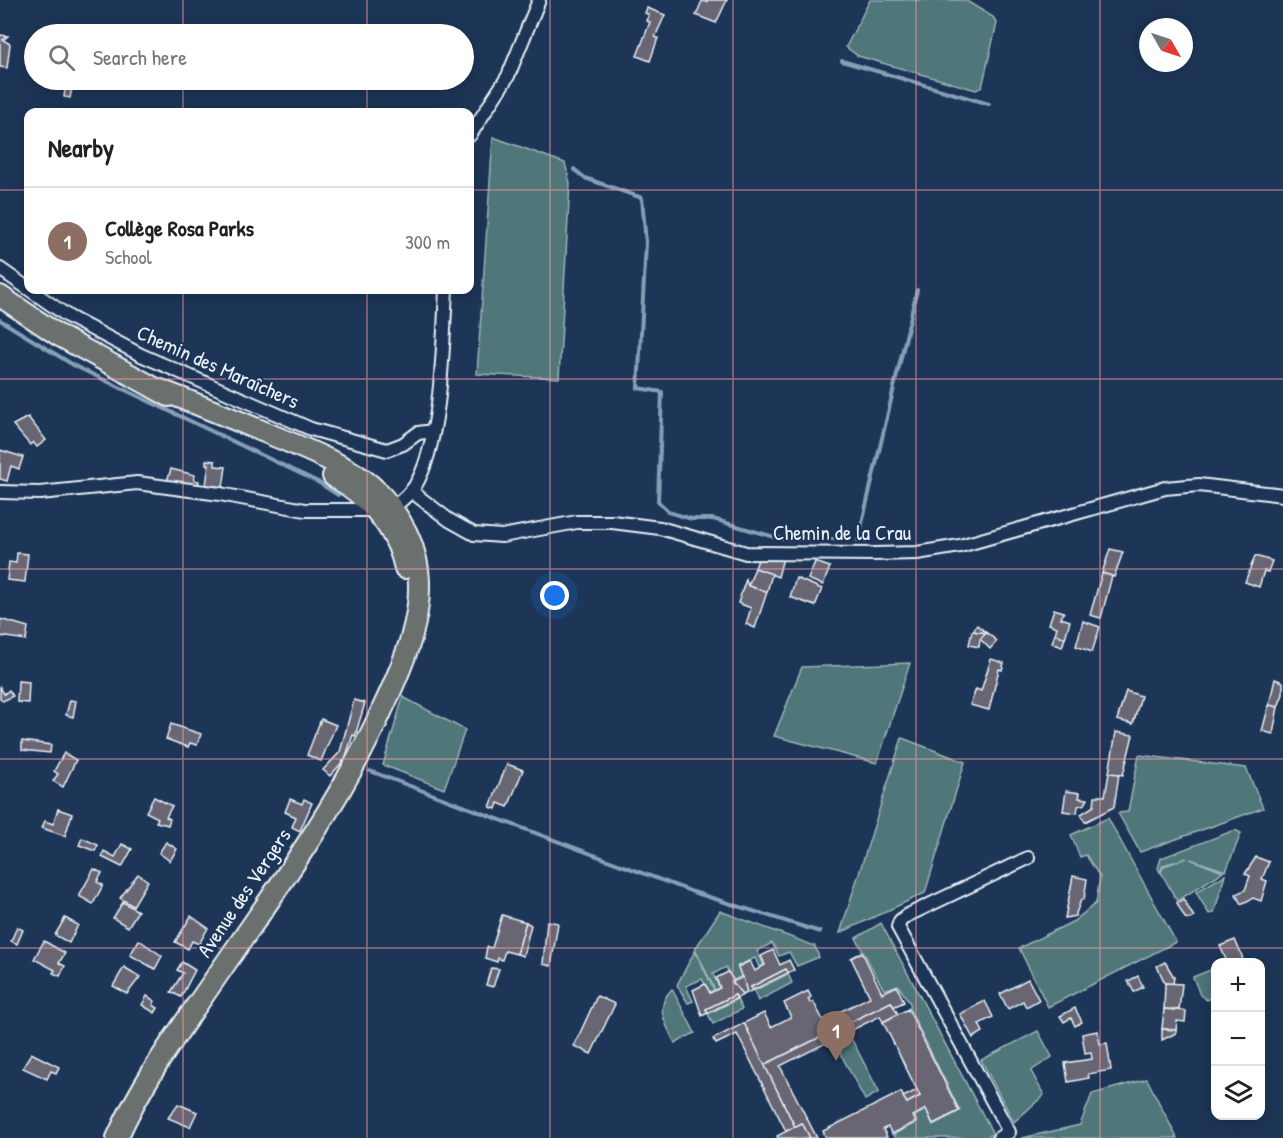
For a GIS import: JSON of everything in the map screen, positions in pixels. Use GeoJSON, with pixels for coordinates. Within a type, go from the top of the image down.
{"type":"FeatureCollection","features":[{"type":"Feature","properties":{"kind":"main road"},"geometry":{"type":"LineString","coordinates":[[0,296],[58,335],[158,389],[341,481],[403,524],[417,560],[418,599],[403,662],[383,708]]}},
{"type":"Feature","properties":{"kind":"main road"},"geometry":{"type":"LineString","coordinates":[[158,389],[319,456],[365,481],[383,509],[405,566],[408,596],[404,632],[383,708]]}},
{"type":"Feature","properties":{"kind":"main road","name":"Avenue des Vergers"},"geometry":{"type":"LineString","coordinates":[[117,1138],[169,1047],[336,797],[368,742],[383,708]]}},
{"type":"Feature","properties":{"kind":"main road","name":"Avenue des Vergers"},"geometry":{"type":"LineString","coordinates":[[127,1138],[137,1100]]}},
{"type":"Feature","properties":{"kind":"street"},"geometry":{"type":"LineString","coordinates":[[474,129],[508,76],[539,0]]}},
{"type":"Feature","properties":{"kind":"street","name":"Chemin des Maraîchers"},"geometry":{"type":"LineString","coordinates":[[0,269],[24,286]]}},
{"type":"Feature","properties":{"kind":"street","name":"Chemin des Maraîchers"},"geometry":{"type":"LineString","coordinates":[[36,294],[69,317],[141,355],[311,429],[387,450],[403,444],[418,433],[433,431]]}},
{"type":"Feature","properties":{"kind":"street"},"geometry":{"type":"LineString","coordinates":[[0,492],[52,492],[137,483],[220,494],[305,510],[383,509],[411,491],[420,475],[433,431],[439,392],[446,294]]}},
{"type":"Feature","properties":{"kind":"street","name":"Chemin de la Crau"},"geometry":{"type":"LineString","coordinates":[[411,491],[449,520],[474,534],[502,536],[577,522],[612,522],[660,528],[746,553],[862,554],[918,553],[960,546],[1165,488],[1199,485],[1283,495]]}},
{"type":"Feature","properties":{"kind":"street"},"geometry":{"type":"LineString","coordinates":[[999,1138],[1009,1132],[898,927],[900,921],[906,916],[1028,858]]}},
{"type":"Feature","properties":{"kind":"green space"},"geometry":{"type":"Polygon","coordinates":[[[870,0],[965,0],[993,17],[997,23],[982,87],[976,90],[858,56],[846,47],[870,0]]]}},
{"type":"Feature","properties":{"kind":"green space"},"geometry":{"type":"Polygon","coordinates":[[[493,137],[565,163],[570,183],[559,378],[477,374],[493,137]]]}},
{"type":"Feature","properties":{"kind":"green space"},"geometry":{"type":"Polygon","coordinates":[[[910,663],[877,763],[774,736],[802,667],[910,663]]]}},
{"type":"Feature","properties":{"kind":"green space"},"geometry":{"type":"Polygon","coordinates":[[[403,697],[465,730],[444,789],[383,765],[403,697]]]}},
{"type":"Feature","properties":{"kind":"green space"},"geometry":{"type":"Polygon","coordinates":[[[902,738],[965,762],[925,893],[840,933],[902,738]]]}},
{"type":"Feature","properties":{"kind":"green space"},"geometry":{"type":"Polygon","coordinates":[[[1139,755],[1246,768],[1263,808],[1140,852],[1118,813],[1128,812],[1139,755]]]}},
{"type":"Feature","properties":{"kind":"green space"},"geometry":{"type":"Polygon","coordinates":[[[1108,818],[1176,942],[1048,1007],[1019,948],[1074,921],[1096,903],[1100,877],[1086,855],[1080,857],[1071,835],[1108,818]]]}},
{"type":"Feature","properties":{"kind":"green space"},"geometry":{"type":"Polygon","coordinates":[[[1235,830],[1241,833],[1226,871],[1190,859],[1223,872],[1177,901],[1161,872],[1164,866],[1187,858],[1163,865],[1160,872],[1158,868],[1161,858],[1235,830]]]}},
{"type":"Feature","properties":{"kind":"green space"},"geometry":{"type":"Polygon","coordinates":[[[1225,875],[1214,913],[1209,914],[1196,892],[1225,875]]]}},
{"type":"Feature","properties":{"kind":"green space"},"geometry":{"type":"Polygon","coordinates":[[[720,911],[815,946],[819,957],[797,966],[789,952],[779,956],[772,943],[757,951],[764,965],[759,967],[755,958],[737,966],[742,976],[732,981],[726,967],[713,974],[719,987],[715,990],[695,949],[720,911]]]}},
{"type":"Feature","properties":{"kind":"green space"},"geometry":{"type":"Polygon","coordinates":[[[881,923],[993,1134],[985,1138],[895,1138],[893,1135],[917,1122],[914,1116],[926,1110],[933,1125],[960,1111],[909,1008],[911,1005],[898,985],[884,990],[856,938],[881,923]]]}},
{"type":"Feature","properties":{"kind":"green space"},"geometry":{"type":"Polygon","coordinates":[[[695,951],[714,990],[710,992],[702,979],[686,986],[693,1001],[688,1003],[677,985],[695,951]]]}},
{"type":"Feature","properties":{"kind":"green space"},"geometry":{"type":"Polygon","coordinates":[[[1211,970],[1211,998],[1207,1000],[1200,995],[1193,977],[1211,970]]]}},
{"type":"Feature","properties":{"kind":"green space"},"geometry":{"type":"Polygon","coordinates":[[[788,974],[792,983],[758,1001],[754,991],[788,974]]]}},
{"type":"Feature","properties":{"kind":"green space"},"geometry":{"type":"Polygon","coordinates":[[[672,989],[695,1033],[675,1043],[665,1022],[662,1009],[663,1002],[672,989]]]}},
{"type":"Feature","properties":{"kind":"green space"},"geometry":{"type":"Polygon","coordinates":[[[737,999],[742,1009],[713,1024],[708,1014],[737,999]]]}},
{"type":"Feature","properties":{"kind":"green space"},"geometry":{"type":"Polygon","coordinates":[[[1038,1031],[1052,1057],[1031,1071],[1044,1095],[1014,1122],[981,1060],[1038,1031]]]}},
{"type":"Feature","properties":{"kind":"green space"},"geometry":{"type":"Polygon","coordinates":[[[851,1038],[879,1092],[865,1100],[836,1045],[851,1038]]]}},
{"type":"Feature","properties":{"kind":"green space"},"geometry":{"type":"Polygon","coordinates":[[[1147,1079],[1177,1138],[1022,1138],[1080,1125],[1092,1094],[1147,1079]]]}},
{"type":"Feature","properties":{"kind":"building"},"geometry":{"type":"Polygon","coordinates":[[[707,0],[727,0],[716,23],[696,15],[702,1],[707,2],[707,0]]]}},
{"type":"Feature","properties":{"kind":"building"},"geometry":{"type":"Polygon","coordinates":[[[647,8],[665,15],[655,37],[658,38],[650,61],[637,56],[650,22],[647,21],[649,15],[645,13],[647,8]]]}},
{"type":"Feature","properties":{"kind":"building"},"geometry":{"type":"Polygon","coordinates":[[[0,35],[8,36],[3,40],[10,44],[7,68],[0,67],[0,35]]]}},
{"type":"Feature","properties":{"kind":"building"},"geometry":{"type":"Polygon","coordinates":[[[65,90],[72,90],[70,98],[64,97],[65,90]]]}},
{"type":"Feature","properties":{"kind":"building"},"geometry":{"type":"Polygon","coordinates":[[[28,417],[46,440],[37,447],[33,442],[30,445],[13,425],[28,417]]]}},
{"type":"Feature","properties":{"kind":"building"},"geometry":{"type":"Polygon","coordinates":[[[0,450],[23,457],[19,469],[11,466],[7,481],[0,479],[0,450]]]}},
{"type":"Feature","properties":{"kind":"building"},"geometry":{"type":"Polygon","coordinates":[[[206,460],[215,461],[215,466],[226,467],[223,487],[206,485],[209,464],[206,464],[206,460]]]}},
{"type":"Feature","properties":{"kind":"building"},"geometry":{"type":"Polygon","coordinates":[[[171,469],[195,475],[194,480],[199,481],[197,489],[167,481],[171,469]]]}},
{"type":"Feature","properties":{"kind":"building"},"geometry":{"type":"Polygon","coordinates":[[[1110,549],[1123,552],[1114,577],[1102,573],[1110,549]]]}},
{"type":"Feature","properties":{"kind":"building"},"geometry":{"type":"Polygon","coordinates":[[[17,553],[28,554],[25,582],[7,580],[9,562],[16,563],[17,553]]]}},
{"type":"Feature","properties":{"kind":"building"},"geometry":{"type":"Polygon","coordinates":[[[1255,556],[1272,561],[1268,572],[1264,571],[1259,587],[1245,582],[1255,556]]]}},
{"type":"Feature","properties":{"kind":"building"},"geometry":{"type":"Polygon","coordinates":[[[759,557],[783,558],[778,577],[755,568],[759,557]]]}},
{"type":"Feature","properties":{"kind":"building"},"geometry":{"type":"Polygon","coordinates":[[[815,562],[830,567],[823,585],[808,579],[815,562]]]}},
{"type":"Feature","properties":{"kind":"building"},"geometry":{"type":"Polygon","coordinates":[[[755,568],[772,574],[767,592],[748,586],[755,568]]]}},
{"type":"Feature","properties":{"kind":"building"},"geometry":{"type":"Polygon","coordinates":[[[1102,573],[1112,576],[1101,618],[1090,615],[1102,573]]]}},
{"type":"Feature","properties":{"kind":"building"},"geometry":{"type":"Polygon","coordinates":[[[796,578],[822,589],[815,606],[790,597],[796,578]]]}},
{"type":"Feature","properties":{"kind":"building"},"geometry":{"type":"Polygon","coordinates":[[[746,579],[748,586],[767,592],[755,628],[746,624],[751,608],[738,603],[746,579]]]}},
{"type":"Feature","properties":{"kind":"building"},"geometry":{"type":"Polygon","coordinates":[[[1054,609],[1064,612],[1061,618],[1070,621],[1065,638],[1055,634],[1057,627],[1049,624],[1054,609]]]}},
{"type":"Feature","properties":{"kind":"building"},"geometry":{"type":"Polygon","coordinates":[[[0,619],[28,627],[26,640],[0,636],[0,619]]]}},
{"type":"Feature","properties":{"kind":"building"},"geometry":{"type":"Polygon","coordinates":[[[1083,621],[1100,627],[1092,652],[1076,646],[1083,621]]]}},
{"type":"Feature","properties":{"kind":"building"},"geometry":{"type":"Polygon","coordinates":[[[977,625],[997,641],[990,649],[980,639],[986,633],[973,631],[977,625]]]}},
{"type":"Feature","properties":{"kind":"building"},"geometry":{"type":"Polygon","coordinates":[[[972,631],[986,633],[980,639],[979,647],[969,645],[972,631]]]}},
{"type":"Feature","properties":{"kind":"building"},"geometry":{"type":"Polygon","coordinates":[[[1055,634],[1065,638],[1062,647],[1052,643],[1055,634]]]}},
{"type":"Feature","properties":{"kind":"building"},"geometry":{"type":"Polygon","coordinates":[[[991,659],[1004,663],[1002,670],[999,669],[989,710],[970,705],[976,689],[981,691],[991,659]]]}},
{"type":"Feature","properties":{"kind":"building"},"geometry":{"type":"Polygon","coordinates":[[[1275,679],[1283,682],[1283,694],[1278,707],[1269,705],[1275,679]]]}},
{"type":"Feature","properties":{"kind":"building"},"geometry":{"type":"Polygon","coordinates":[[[18,681],[29,682],[28,703],[17,702],[18,681]]]}},
{"type":"Feature","properties":{"kind":"building"},"geometry":{"type":"Polygon","coordinates":[[[0,687],[4,694],[9,690],[13,696],[3,701],[0,699],[0,687]]]}},
{"type":"Feature","properties":{"kind":"building"},"geometry":{"type":"Polygon","coordinates":[[[1126,691],[1141,696],[1133,724],[1117,720],[1126,691]]]}},
{"type":"Feature","properties":{"kind":"building"},"geometry":{"type":"Polygon","coordinates":[[[70,700],[76,701],[73,717],[66,715],[70,700]]]}},
{"type":"Feature","properties":{"kind":"building"},"geometry":{"type":"Polygon","coordinates":[[[354,700],[365,703],[355,736],[353,735],[345,759],[330,776],[323,770],[340,752],[354,700]]]}},
{"type":"Feature","properties":{"kind":"building"},"geometry":{"type":"Polygon","coordinates":[[[1269,705],[1278,707],[1273,734],[1262,731],[1269,705]]]}},
{"type":"Feature","properties":{"kind":"building"},"geometry":{"type":"Polygon","coordinates":[[[321,719],[336,725],[321,761],[307,755],[321,719]]]}},
{"type":"Feature","properties":{"kind":"building"},"geometry":{"type":"Polygon","coordinates":[[[171,724],[201,734],[197,745],[190,743],[188,747],[166,739],[171,724]]]}},
{"type":"Feature","properties":{"kind":"building"},"geometry":{"type":"Polygon","coordinates":[[[1116,732],[1133,735],[1123,775],[1109,773],[1116,732]]]}},
{"type":"Feature","properties":{"kind":"building"},"geometry":{"type":"Polygon","coordinates":[[[22,741],[51,745],[50,753],[22,750],[22,741]]]}},
{"type":"Feature","properties":{"kind":"building"},"geometry":{"type":"Polygon","coordinates":[[[64,753],[76,760],[63,787],[53,781],[58,774],[54,771],[64,753]]]}},
{"type":"Feature","properties":{"kind":"building"},"geometry":{"type":"Polygon","coordinates":[[[507,764],[523,770],[508,807],[498,803],[496,809],[490,807],[507,764]]]}},
{"type":"Feature","properties":{"kind":"building"},"geometry":{"type":"Polygon","coordinates":[[[1109,773],[1119,774],[1114,807],[1085,822],[1081,814],[1094,806],[1095,796],[1105,796],[1109,773]]]}},
{"type":"Feature","properties":{"kind":"building"},"geometry":{"type":"Polygon","coordinates":[[[1066,791],[1080,793],[1079,798],[1088,799],[1085,804],[1078,806],[1077,813],[1063,811],[1066,791]]]}},
{"type":"Feature","properties":{"kind":"building"},"geometry":{"type":"Polygon","coordinates":[[[154,797],[172,806],[166,817],[170,819],[168,825],[156,822],[158,818],[146,812],[154,797]]]}},
{"type":"Feature","properties":{"kind":"building"},"geometry":{"type":"Polygon","coordinates":[[[290,799],[302,804],[304,799],[312,803],[300,831],[292,827],[296,817],[285,812],[290,799]]]}},
{"type":"Feature","properties":{"kind":"building"},"geometry":{"type":"Polygon","coordinates":[[[58,809],[72,814],[65,836],[42,828],[45,821],[53,824],[58,809]]]}},
{"type":"Feature","properties":{"kind":"building"},"geometry":{"type":"Polygon","coordinates":[[[82,838],[98,845],[95,851],[79,845],[82,838]]]}},
{"type":"Feature","properties":{"kind":"building"},"geometry":{"type":"Polygon","coordinates":[[[166,842],[177,849],[170,861],[159,853],[166,842]]]}},
{"type":"Feature","properties":{"kind":"building"},"geometry":{"type":"Polygon","coordinates":[[[122,844],[132,849],[122,867],[102,857],[104,851],[115,857],[122,844]]]}},
{"type":"Feature","properties":{"kind":"building"},"geometry":{"type":"Polygon","coordinates":[[[1256,857],[1269,862],[1262,879],[1267,881],[1261,901],[1253,898],[1241,904],[1236,894],[1245,890],[1250,876],[1245,874],[1256,857]]]}},
{"type":"Feature","properties":{"kind":"building"},"geometry":{"type":"Polygon","coordinates":[[[94,869],[102,873],[97,882],[103,885],[93,904],[79,896],[94,869]]]}},
{"type":"Feature","properties":{"kind":"building"},"geometry":{"type":"Polygon","coordinates":[[[138,874],[148,881],[133,906],[120,898],[138,874]]]}},
{"type":"Feature","properties":{"kind":"building"},"geometry":{"type":"Polygon","coordinates":[[[1073,876],[1087,879],[1084,899],[1081,900],[1075,916],[1065,918],[1073,876]]]}},
{"type":"Feature","properties":{"kind":"building"},"geometry":{"type":"Polygon","coordinates":[[[1183,899],[1194,917],[1190,919],[1185,918],[1177,903],[1183,899]]]}},
{"type":"Feature","properties":{"kind":"building"},"geometry":{"type":"Polygon","coordinates":[[[123,902],[138,911],[128,927],[113,918],[123,902]]]}},
{"type":"Feature","properties":{"kind":"building"},"geometry":{"type":"Polygon","coordinates":[[[502,915],[526,922],[517,954],[505,951],[502,960],[498,958],[497,962],[485,958],[487,947],[492,948],[502,915]]]}},
{"type":"Feature","properties":{"kind":"building"},"geometry":{"type":"Polygon","coordinates":[[[191,916],[208,928],[199,944],[192,941],[188,949],[175,942],[191,916]]]}},
{"type":"Feature","properties":{"kind":"building"},"geometry":{"type":"Polygon","coordinates":[[[65,918],[78,925],[69,943],[55,935],[65,918]]]}},
{"type":"Feature","properties":{"kind":"building"},"geometry":{"type":"Polygon","coordinates":[[[547,921],[558,923],[551,966],[543,964],[547,921]]]}},
{"type":"Feature","properties":{"kind":"building"},"geometry":{"type":"Polygon","coordinates":[[[526,922],[531,925],[523,956],[517,954],[526,922]]]}},
{"type":"Feature","properties":{"kind":"building"},"geometry":{"type":"Polygon","coordinates":[[[17,927],[23,930],[17,944],[11,941],[17,927]]]}},
{"type":"Feature","properties":{"kind":"building"},"geometry":{"type":"Polygon","coordinates":[[[139,940],[162,956],[155,969],[130,955],[139,940]]]}},
{"type":"Feature","properties":{"kind":"building"},"geometry":{"type":"Polygon","coordinates":[[[1235,940],[1242,958],[1225,958],[1220,946],[1235,940]]]}},
{"type":"Feature","properties":{"kind":"building"},"geometry":{"type":"Polygon","coordinates":[[[44,941],[65,953],[59,963],[65,966],[60,976],[53,973],[55,970],[34,959],[44,941]]]}},
{"type":"Feature","properties":{"kind":"building"},"geometry":{"type":"Polygon","coordinates":[[[773,950],[780,965],[789,960],[794,970],[788,973],[786,969],[751,987],[753,990],[747,993],[738,967],[750,961],[755,971],[765,965],[761,956],[773,950]]]}},
{"type":"Feature","properties":{"kind":"building"},"geometry":{"type":"Polygon","coordinates":[[[862,952],[882,993],[897,986],[904,1002],[893,1007],[891,1002],[764,1065],[744,1023],[764,1013],[771,1027],[791,1017],[784,1003],[808,991],[811,997],[808,999],[810,1003],[813,1001],[823,1020],[870,997],[851,958],[862,952]]]}},
{"type":"Feature","properties":{"kind":"building"},"geometry":{"type":"Polygon","coordinates":[[[182,962],[195,970],[181,997],[171,992],[183,973],[177,970],[182,962]]]}},
{"type":"Feature","properties":{"kind":"building"},"geometry":{"type":"Polygon","coordinates":[[[1165,962],[1174,977],[1173,984],[1165,983],[1157,966],[1165,962]]]}},
{"type":"Feature","properties":{"kind":"building"},"geometry":{"type":"Polygon","coordinates":[[[124,967],[140,977],[127,994],[113,986],[124,967]]]}},
{"type":"Feature","properties":{"kind":"building"},"geometry":{"type":"Polygon","coordinates":[[[491,968],[499,969],[493,987],[486,985],[491,968]]]}},
{"type":"Feature","properties":{"kind":"building"},"geometry":{"type":"Polygon","coordinates":[[[786,969],[788,973],[753,990],[751,987],[786,969]]]}},
{"type":"Feature","properties":{"kind":"building"},"geometry":{"type":"Polygon","coordinates":[[[728,972],[743,995],[737,998],[735,995],[706,1009],[708,1013],[702,1016],[693,990],[705,984],[710,993],[720,988],[716,978],[728,972]]]}},
{"type":"Feature","properties":{"kind":"building"},"geometry":{"type":"Polygon","coordinates":[[[1138,976],[1143,987],[1134,992],[1128,981],[1138,976]]]}},
{"type":"Feature","properties":{"kind":"building"},"geometry":{"type":"Polygon","coordinates":[[[743,977],[747,993],[743,995],[732,982],[743,977]]]}},
{"type":"Feature","properties":{"kind":"building"},"geometry":{"type":"Polygon","coordinates":[[[1028,979],[1039,1000],[1026,1007],[1023,1001],[1008,1009],[1000,994],[1028,979]]]}},
{"type":"Feature","properties":{"kind":"building"},"geometry":{"type":"Polygon","coordinates":[[[1165,983],[1182,984],[1179,1010],[1164,1009],[1165,983]]]}},
{"type":"Feature","properties":{"kind":"building"},"geometry":{"type":"Polygon","coordinates":[[[735,995],[737,998],[708,1013],[706,1009],[735,995]]]}},
{"type":"Feature","properties":{"kind":"building"},"geometry":{"type":"Polygon","coordinates":[[[147,996],[155,1001],[153,1005],[158,1008],[155,1013],[142,1005],[147,996]]]}},
{"type":"Feature","properties":{"kind":"building"},"geometry":{"type":"Polygon","coordinates":[[[597,996],[615,1004],[591,1054],[574,1046],[597,996]]]}},
{"type":"Feature","properties":{"kind":"building"},"geometry":{"type":"Polygon","coordinates":[[[985,1001],[993,1017],[979,1024],[983,1032],[973,1038],[960,1014],[985,1001]]]}},
{"type":"Feature","properties":{"kind":"building"},"geometry":{"type":"Polygon","coordinates":[[[891,1002],[898,1014],[883,1022],[880,1016],[780,1066],[817,1138],[810,1138],[802,1123],[795,1127],[764,1065],[891,1002]]]}},
{"type":"Feature","properties":{"kind":"building"},"geometry":{"type":"Polygon","coordinates":[[[1075,1008],[1082,1022],[1075,1026],[1071,1018],[1064,1022],[1060,1016],[1075,1008]]]}},
{"type":"Feature","properties":{"kind":"building"},"geometry":{"type":"Polygon","coordinates":[[[908,1009],[959,1111],[933,1124],[926,1109],[913,1116],[916,1122],[892,1134],[888,1127],[883,1129],[887,1137],[884,1138],[826,1138],[823,1131],[901,1092],[907,1103],[920,1096],[883,1022],[908,1009]]]}},
{"type":"Feature","properties":{"kind":"building"},"geometry":{"type":"Polygon","coordinates":[[[1164,1009],[1186,1011],[1185,1022],[1177,1021],[1176,1030],[1162,1029],[1164,1009]]]}},
{"type":"Feature","properties":{"kind":"building"},"geometry":{"type":"Polygon","coordinates":[[[744,1023],[795,1127],[786,1131],[737,1034],[716,1044],[713,1039],[744,1023]]]}},
{"type":"Feature","properties":{"kind":"building"},"geometry":{"type":"Polygon","coordinates":[[[1162,1029],[1176,1030],[1176,1033],[1162,1040],[1162,1029]]]}},
{"type":"Feature","properties":{"kind":"building"},"geometry":{"type":"Polygon","coordinates":[[[1098,1031],[1100,1044],[1107,1043],[1111,1070],[1088,1074],[1089,1078],[1068,1082],[1065,1063],[1092,1059],[1091,1052],[1085,1053],[1082,1034],[1098,1031]]]}},
{"type":"Feature","properties":{"kind":"building"},"geometry":{"type":"Polygon","coordinates":[[[31,1053],[59,1067],[56,1073],[51,1071],[47,1079],[23,1068],[31,1053]]]}},
{"type":"Feature","properties":{"kind":"building"},"geometry":{"type":"Polygon","coordinates":[[[917,1090],[920,1096],[907,1103],[903,1097],[917,1090]]]}},
{"type":"Feature","properties":{"kind":"building"},"geometry":{"type":"Polygon","coordinates":[[[178,1104],[197,1112],[190,1127],[168,1118],[178,1104]]]}},
{"type":"Feature","properties":{"kind":"building"},"geometry":{"type":"Polygon","coordinates":[[[802,1123],[810,1138],[778,1138],[777,1136],[802,1123]]]}},
{"type":"Feature","properties":{"kind":"waterway"},"geometry":{"type":"LineString","coordinates":[[842,61],[989,104]]}},
{"type":"Feature","properties":{"kind":"waterway"},"geometry":{"type":"LineString","coordinates":[[574,169],[585,178],[642,198],[646,243],[638,388],[662,392],[658,501],[668,512],[692,519],[713,519],[781,539],[836,539]]}},
{"type":"Feature","properties":{"kind":"waterway"},"geometry":{"type":"LineString","coordinates":[[858,540],[917,290]]}},
{"type":"Feature","properties":{"kind":"waterway"},"geometry":{"type":"LineString","coordinates":[[0,320],[75,366],[318,482],[338,495]]}},
{"type":"Feature","properties":{"kind":"waterway"},"geometry":{"type":"LineString","coordinates":[[370,771],[693,892],[820,932]]}},
{"type":"Feature","properties":{"kind":"place","name":"Collège Rosa Parks"},"geometry":{"type":"Point","coordinates":[836,1061]}}]}
